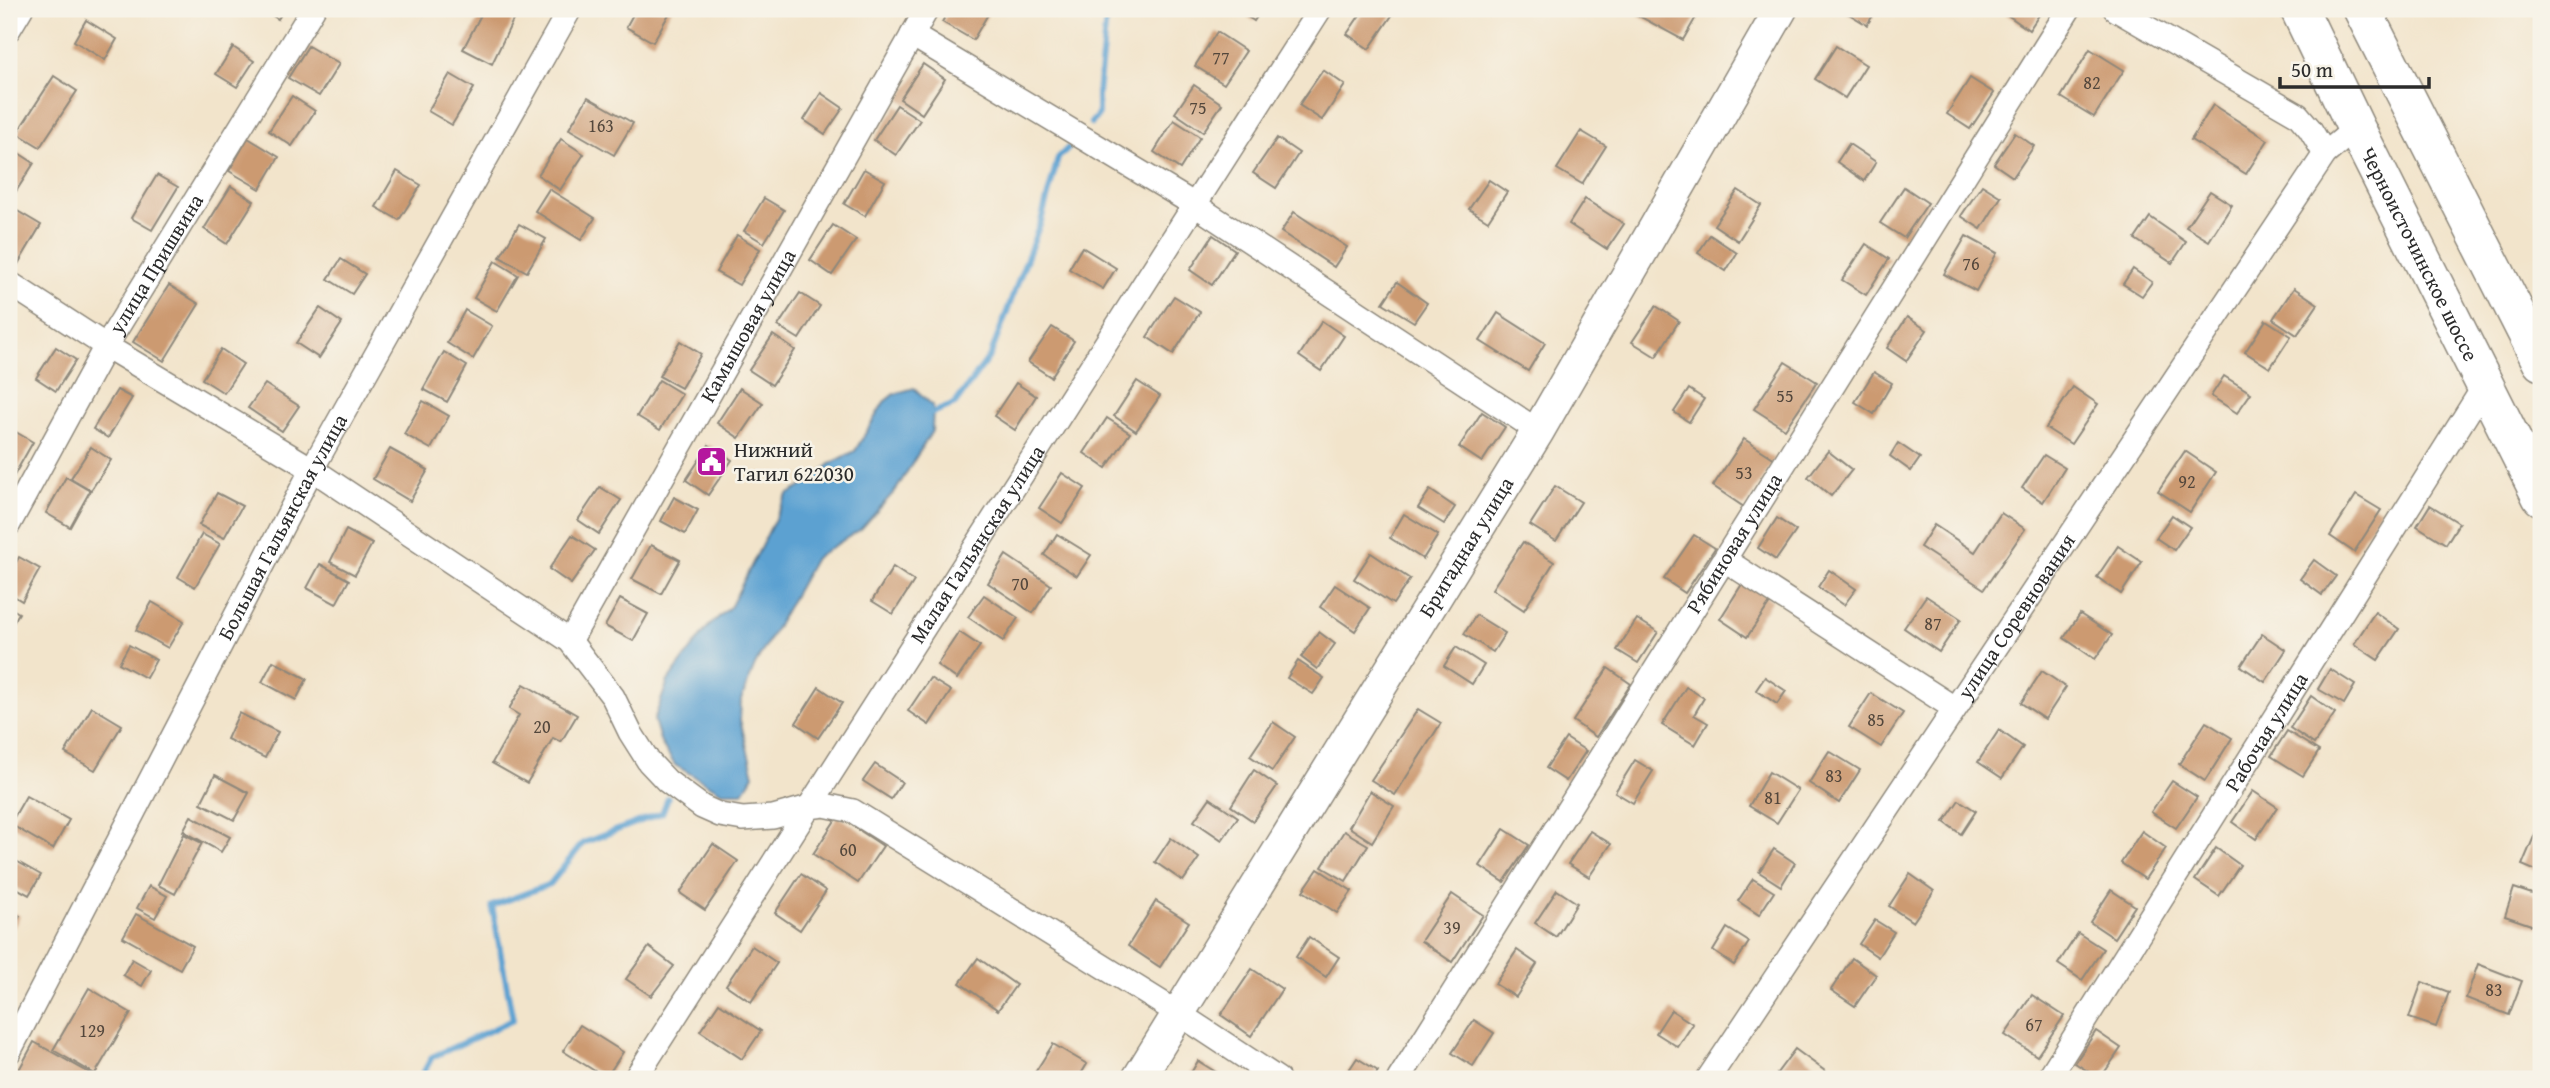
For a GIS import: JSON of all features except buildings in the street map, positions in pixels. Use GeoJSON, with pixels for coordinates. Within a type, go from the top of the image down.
{"type":"FeatureCollection","features":[{"type":"Feature","properties":{"kind":"main road","name":"Черноисточинское шоссе"},"geometry":{"type":"LineString","coordinates":[[2299,9],[2541,497]]}},
{"type":"Feature","properties":{"kind":"main road"},"geometry":{"type":"LineString","coordinates":[[2362,9],[2541,362]]}},
{"type":"Feature","properties":{"kind":"street"},"geometry":{"type":"LineString","coordinates":[[9,29],[20,9]]}},
{"type":"Feature","properties":{"kind":"street","name":"улица Пришвина"},"geometry":{"type":"LineString","coordinates":[[9,524],[106,346],[313,9]]}},
{"type":"Feature","properties":{"kind":"street","name":"Большая Гальянская улица"},"geometry":{"type":"LineString","coordinates":[[9,1052],[312,469],[570,9]]}},
{"type":"Feature","properties":{"kind":"street","name":"Камышовая улица"},"geometry":{"type":"LineString","coordinates":[[570,641],[928,9]]}},
{"type":"Feature","properties":{"kind":"street","name":"Малая Гальянская улица"},"geometry":{"type":"LineString","coordinates":[[635,1079],[1320,9]]}},
{"type":"Feature","properties":{"kind":"street","name":"Бригадная улица"},"geometry":{"type":"LineString","coordinates":[[1138,1079],[1538,431],[1781,9]]}},
{"type":"Feature","properties":{"kind":"street","name":"Рябиновая улица"},"geometry":{"type":"LineString","coordinates":[[1399,1079],[2069,9]]}},
{"type":"Feature","properties":{"kind":"street"},"geometry":{"type":"LineString","coordinates":[[2115,9],[2298,115],[2325,154]]}},
{"type":"Feature","properties":{"kind":"street"},"geometry":{"type":"LineString","coordinates":[[912,35],[1195,205],[1538,431]]}},
{"type":"Feature","properties":{"kind":"street","name":"улица Соревнования"},"geometry":{"type":"LineString","coordinates":[[1708,1079],[2325,154],[2356,128]]}},
{"type":"Feature","properties":{"kind":"street"},"geometry":{"type":"LineString","coordinates":[[9,283],[106,346],[312,469],[570,641],[613,697],[649,762],[667,781],[702,807],[720,815],[743,819],[773,817],[809,807],[836,806],[853,811],[1178,1013],[1278,1079]]}},
{"type":"Feature","properties":{"kind":"street","name":"Рабочая улица"},"geometry":{"type":"LineString","coordinates":[[2048,1079],[2485,385]]}},
{"type":"Feature","properties":{"kind":"street"},"geometry":{"type":"LineString","coordinates":[[1725,560],[1954,708]]}},
{"type":"Feature","properties":{"kind":"path"},"geometry":{"type":"LineString","coordinates":[[2541,547],[2538,549],[2541,556]]}},
{"type":"Feature","properties":{"kind":"water"},"geometry":{"type":"Polygon","coordinates":[[[914,388],[933,406],[932,431],[896,490],[861,529],[815,558],[755,665],[741,700],[740,720],[754,775],[743,792],[722,792],[675,765],[661,743],[654,720],[668,681],[707,628],[731,606],[787,495],[812,481],[830,464],[855,451],[884,402],[894,394],[914,388]]]}},
{"type":"Feature","properties":{"kind":"waterway"},"geometry":{"type":"LineString","coordinates":[[1091,123],[1098,115],[1107,9]]}},
{"type":"Feature","properties":{"kind":"waterway"},"geometry":{"type":"LineString","coordinates":[[927,415],[955,404],[991,354],[1041,221],[1058,158],[1068,148]]}},
{"type":"Feature","properties":{"kind":"waterway"},"geometry":{"type":"LineString","coordinates":[[420,1079],[432,1057],[513,1020],[492,906],[550,884],[583,843],[662,813],[668,798]]}},
{"type":"Feature","properties":{"kind":"place","name":"Нижний Тагил 622030"},"geometry":{"type":"Point","coordinates":[711,462]}}]}
